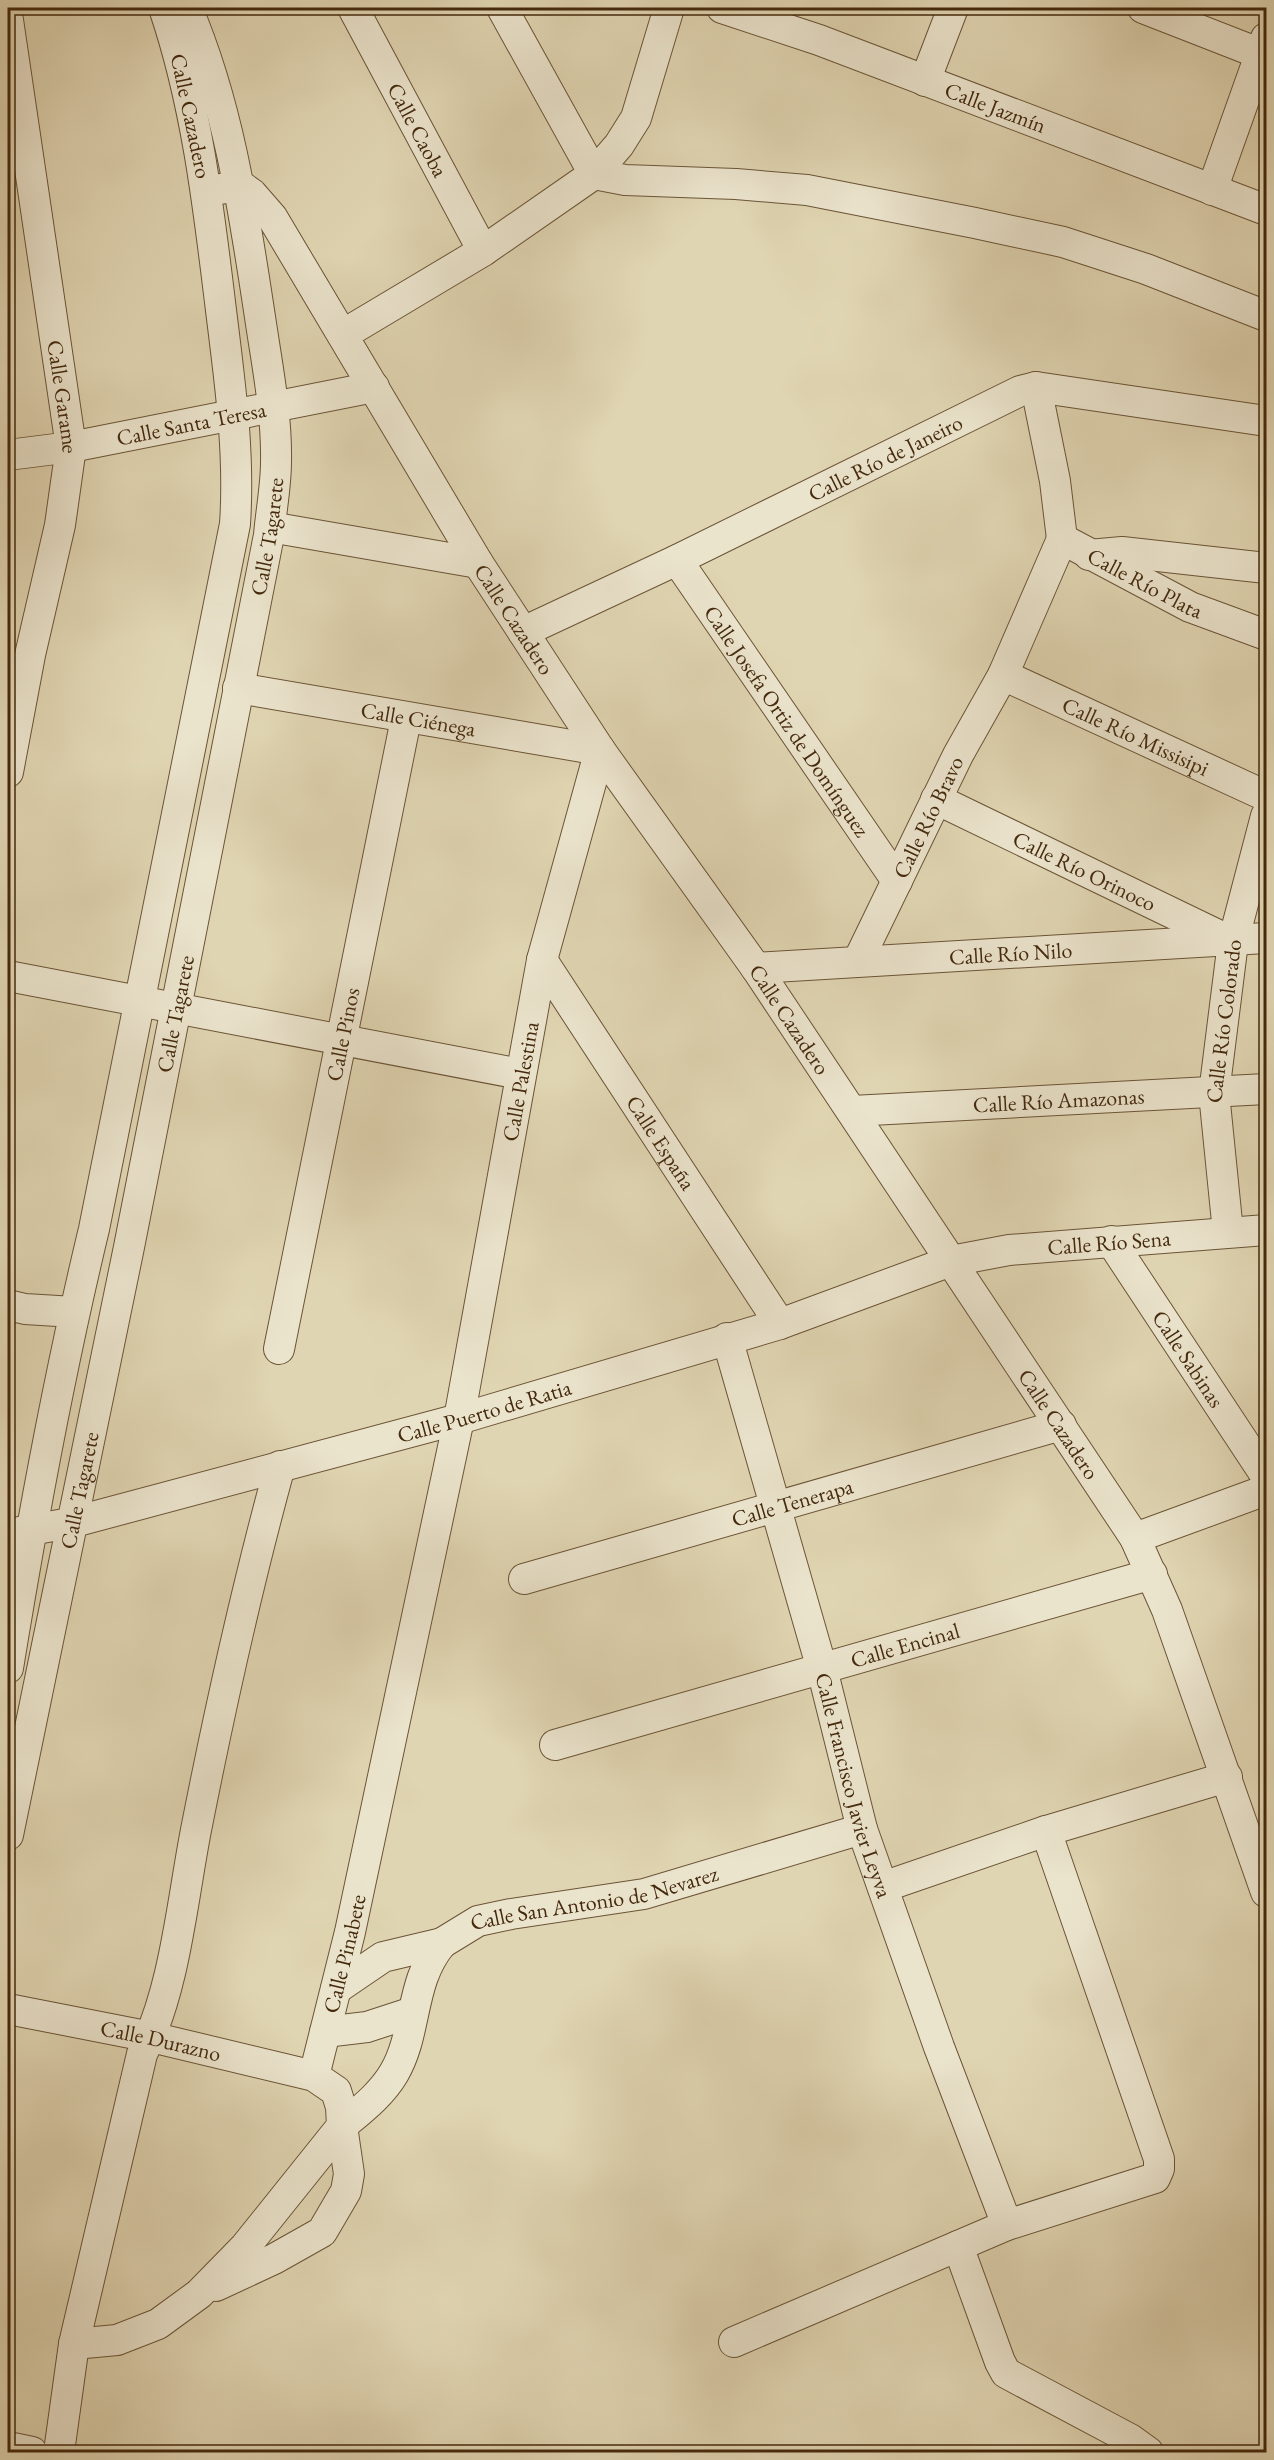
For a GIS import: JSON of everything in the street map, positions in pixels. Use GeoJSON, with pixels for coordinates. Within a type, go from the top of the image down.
{"type":"FeatureCollection","features":[{"type":"Feature","properties":{"kind":"street","name":"Calle Cazadero"},"geometry":{"type":"LineString","coordinates":[[164,8],[177,46],[206,191],[241,186]]}},
{"type":"Feature","properties":{"kind":"street","name":"Calle Cazadero"},"geometry":{"type":"LineString","coordinates":[[187,8],[221,111],[241,186],[252,194],[272,217],[344,334],[478,563],[600,750],[756,968],[1135,1538],[1152,1574],[1227,1777],[1266,1892]]}},
{"type":"Feature","properties":{"kind":"street","name":"Calle Caoba"},"geometry":{"type":"LineString","coordinates":[[353,8],[483,251]]}},
{"type":"Feature","properties":{"kind":"street"},"geometry":{"type":"LineString","coordinates":[[502,8],[594,174]]}},
{"type":"Feature","properties":{"kind":"street"},"geometry":{"type":"LineString","coordinates":[[344,334],[483,251],[594,174],[619,145],[636,118],[669,8]]}},
{"type":"Feature","properties":{"kind":"street","name":"Calle Jazmín"},"geometry":{"type":"LineString","coordinates":[[722,8],[926,81],[1266,210]]}},
{"type":"Feature","properties":{"kind":"street"},"geometry":{"type":"LineString","coordinates":[[926,81],[953,8]]}},
{"type":"Feature","properties":{"kind":"street"},"geometry":{"type":"LineString","coordinates":[[1143,8],[1265,50],[1212,190]]}},
{"type":"Feature","properties":{"kind":"street","name":"Calle Garame"},"geometry":{"type":"LineString","coordinates":[[8,20],[71,447],[60,525],[19,652],[8,772]]}},
{"type":"Feature","properties":{"kind":"street"},"geometry":{"type":"LineString","coordinates":[[594,174],[625,180],[736,184],[807,190],[975,223],[1063,242],[1146,269],[1266,316]]}},
{"type":"Feature","properties":{"kind":"street","name":"Calle Tagarete"},"geometry":{"type":"LineString","coordinates":[[8,1834],[15,1759],[70,1523],[129,1247],[270,527],[276,461],[273,409],[241,186]]}},
{"type":"Feature","properties":{"kind":"street","name":"Calle Tagarete"},"geometry":{"type":"LineString","coordinates":[[8,1668],[19,1531],[94,1229],[235,524],[238,472],[235,416],[206,191]]}},
{"type":"Feature","properties":{"kind":"street","name":"Calle Santa Teresa"},"geometry":{"type":"LineString","coordinates":[[8,455],[71,447],[273,409],[374,387]]}},
{"type":"Feature","properties":{"kind":"street"},"geometry":{"type":"LineString","coordinates":[[1036,387],[1055,481],[1062,539],[1089,555]]}},
{"type":"Feature","properties":{"kind":"street","name":"Calle Río de Janeiro"},"geometry":{"type":"LineString","coordinates":[[523,632],[677,560],[991,404],[1036,387],[1266,421]]}},
{"type":"Feature","properties":{"kind":"street"},"geometry":{"type":"LineString","coordinates":[[270,527],[478,563]]}},
{"type":"Feature","properties":{"kind":"street","name":"Calle Río Bravo"},"geometry":{"type":"LineString","coordinates":[[858,961],[958,755],[1003,675],[1062,539]]}},
{"type":"Feature","properties":{"kind":"street","name":"Calle Río Plata"},"geometry":{"type":"LineString","coordinates":[[1089,555],[1122,552],[1266,568]]}},
{"type":"Feature","properties":{"kind":"street","name":"Calle Río Plata"},"geometry":{"type":"LineString","coordinates":[[1089,555],[1190,607],[1266,635]]}},
{"type":"Feature","properties":{"kind":"street","name":"Calle Josefa Ortiz de Domínguez"},"geometry":{"type":"LineString","coordinates":[[677,560],[897,881]]}},
{"type":"Feature","properties":{"kind":"street","name":"Calle Río Missisipi"},"geometry":{"type":"LineString","coordinates":[[1003,675],[1266,795]]}},
{"type":"Feature","properties":{"kind":"street","name":"Calle Ciénega"},"geometry":{"type":"LineString","coordinates":[[238,688],[406,719],[600,750]]}},
{"type":"Feature","properties":{"kind":"street","name":"Calle Pinos"},"geometry":{"type":"LineString","coordinates":[[279,1350],[406,719]]}},
{"type":"Feature","properties":{"kind":"street","name":"Calle Palestina"},"geometry":{"type":"LineString","coordinates":[[459,1419],[519,1074],[542,960],[600,750]]}},
{"type":"Feature","properties":{"kind":"street","name":"Calle Río Orinoco"},"geometry":{"type":"LineString","coordinates":[[936,800],[1233,942]]}},
{"type":"Feature","properties":{"kind":"street","name":"Calle Río Colorado"},"geometry":{"type":"LineString","coordinates":[[1228,1232],[1214,1093],[1233,942],[1266,816]]}},
{"type":"Feature","properties":{"kind":"street","name":"Calle Río Nilo"},"geometry":{"type":"LineString","coordinates":[[756,968],[1233,942],[1266,938]]}},
{"type":"Feature","properties":{"kind":"street","name":"Calle España"},"geometry":{"type":"LineString","coordinates":[[542,960],[780,1324]]}},
{"type":"Feature","properties":{"kind":"street"},"geometry":{"type":"LineString","coordinates":[[8,976],[519,1074]]}},
{"type":"Feature","properties":{"kind":"street","name":"Calle Río Amazonas"},"geometry":{"type":"LineString","coordinates":[[852,1111],[1266,1089]]}},
{"type":"Feature","properties":{"kind":"street","name":"Calle Río Sena"},"geometry":{"type":"LineString","coordinates":[[951,1261],[1009,1250],[1266,1230]]}},
{"type":"Feature","properties":{"kind":"street","name":"Calle Sabinas"},"geometry":{"type":"LineString","coordinates":[[1111,1241],[1266,1476]]}},
{"type":"Feature","properties":{"kind":"street","name":"Calle Puerto de Ratia"},"geometry":{"type":"LineString","coordinates":[[19,1531],[70,1523],[459,1419],[780,1324],[951,1261]]}},
{"type":"Feature","properties":{"kind":"street"},"geometry":{"type":"LineString","coordinates":[[8,1305],[25,1309],[74,1312]]}},
{"type":"Feature","properties":{"kind":"street","name":"Calle Francisco Javier Leyva"},"geometry":{"type":"LineString","coordinates":[[727,1338],[822,1669],[862,1829],[939,2047],[1007,2225]]}},
{"type":"Feature","properties":{"kind":"street","name":"Calle Pinabete"},"geometry":{"type":"LineString","coordinates":[[314,2076],[336,1989],[459,1419]]}},
{"type":"Feature","properties":{"kind":"street","name":"Calle Tenerapa"},"geometry":{"type":"LineString","coordinates":[[524,1579],[776,1509],[1061,1425]]}},
{"type":"Feature","properties":{"kind":"street"},"geometry":{"type":"LineString","coordinates":[[59,2452],[74,2344],[142,2054],[161,2014],[246,1599],[280,1466]]}},
{"type":"Feature","properties":{"kind":"street"},"geometry":{"type":"LineString","coordinates":[[1135,1538],[1266,1490]]}},
{"type":"Feature","properties":{"kind":"street","name":"Calle Encinal"},"geometry":{"type":"LineString","coordinates":[[555,1745],[1152,1574]]}},
{"type":"Feature","properties":{"kind":"street"},"geometry":{"type":"LineString","coordinates":[[883,1887],[1046,1831],[1227,1777]]}},
{"type":"Feature","properties":{"kind":"street","name":"Calle San Antonio de Nevarez"},"geometry":{"type":"LineString","coordinates":[[336,1989],[383,1957],[442,1943],[478,1921],[644,1894],[862,1829]]}},
{"type":"Feature","properties":{"kind":"street"},"geometry":{"type":"LineString","coordinates":[[734,2342],[1007,2225],[1155,2178],[1160,2169],[1159,2159],[1046,1831]]}},
{"type":"Feature","properties":{"kind":"street"},"geometry":{"type":"LineString","coordinates":[[74,2344],[117,2340],[158,2324],[199,2294],[245,2247],[342,2126],[380,2094],[395,2072],[422,1972],[442,1943]]}},
{"type":"Feature","properties":{"kind":"street","name":"Calle Durazno"},"geometry":{"type":"LineString","coordinates":[[8,2009],[151,2037],[314,2076]]}},
{"type":"Feature","properties":{"kind":"street"},"geometry":{"type":"LineString","coordinates":[[325,2032],[367,2027],[413,2012]]}},
{"type":"Feature","properties":{"kind":"street"},"geometry":{"type":"LineString","coordinates":[[199,2294],[274,2259],[322,2232],[346,2191],[349,2174],[341,2107],[336,2091],[314,2076]]}},
{"type":"Feature","properties":{"kind":"street"},"geometry":{"type":"LineString","coordinates":[[958,2246],[1006,2373],[1130,2439],[1148,2452]]}},
{"type":"Feature","properties":{"kind":"street"},"geometry":{"type":"LineString","coordinates":[[8,2447],[32,2452]]}}]}
